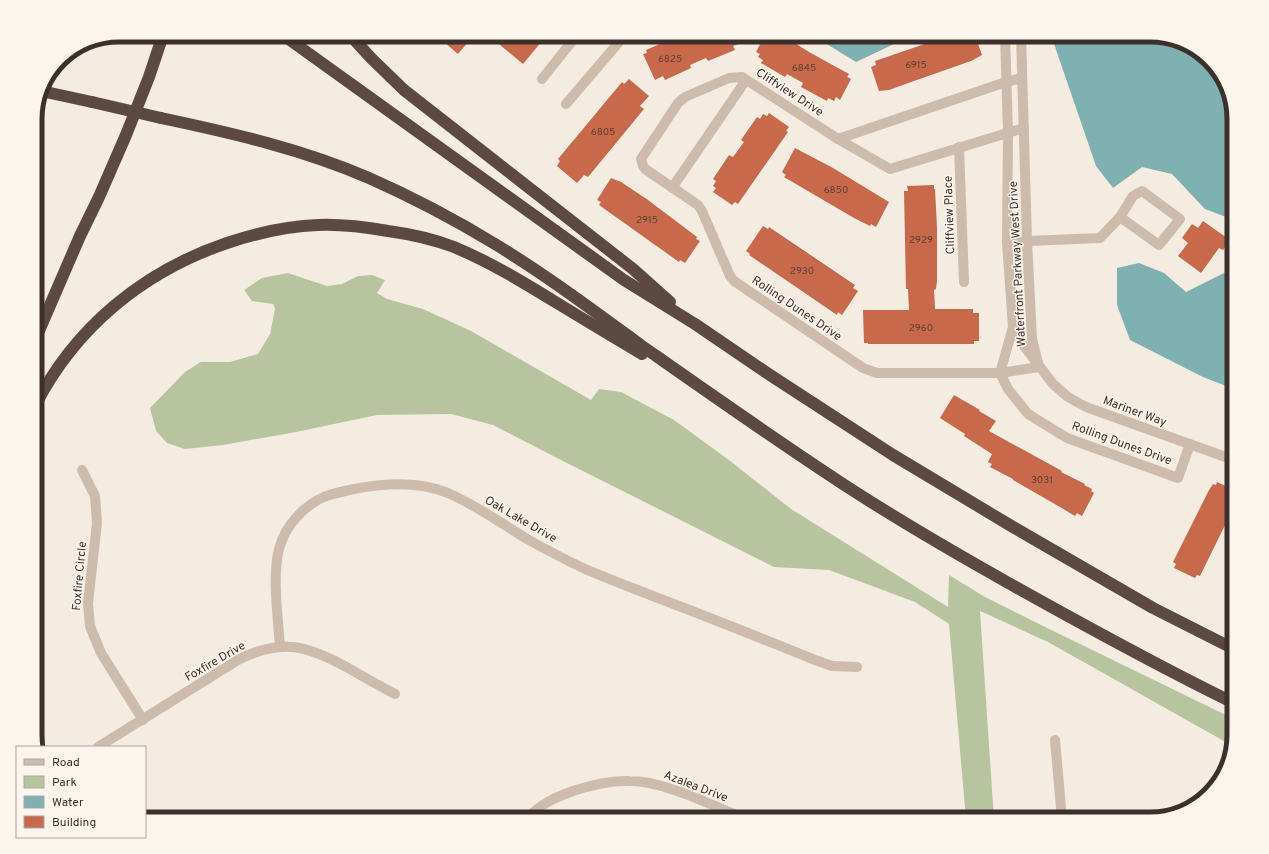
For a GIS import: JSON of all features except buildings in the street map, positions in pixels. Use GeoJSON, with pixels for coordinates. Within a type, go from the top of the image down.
{"type":"FeatureCollection","features":[{"type":"Feature","properties":{"kind":"highway"},"geometry":{"type":"LineString","coordinates":[[42,324],[126,135],[149,77],[161,42]]}},
{"type":"Feature","properties":{"kind":"highway"},"geometry":{"type":"LineString","coordinates":[[293,42],[624,280],[695,324],[899,459],[1012,527],[1147,604],[1227,645]]}},
{"type":"Feature","properties":{"kind":"highway"},"geometry":{"type":"LineString","coordinates":[[356,42],[404,90],[632,269],[695,324]]}},
{"type":"Feature","properties":{"kind":"highway"},"geometry":{"type":"LineString","coordinates":[[47,92],[221,131],[301,153],[368,178],[427,206],[496,245],[542,275],[723,403],[848,487],[960,555],[1100,634],[1227,699]]}},
{"type":"Feature","properties":{"kind":"highway"},"geometry":{"type":"LineString","coordinates":[[42,394],[53,375],[74,347],[105,313],[142,284],[164,270],[190,257],[222,244],[271,230],[316,225],[340,225],[368,227],[417,236],[452,247],[482,260],[509,274],[723,403]]}},
{"type":"Feature","properties":{"kind":"street"},"geometry":{"type":"LineString","coordinates":[[542,79],[571,42]]}},
{"type":"Feature","properties":{"kind":"street"},"geometry":{"type":"LineString","coordinates":[[566,104],[619,42]]}},
{"type":"Feature","properties":{"kind":"street","name":"Waterfront Parkway West Drive"},"geometry":{"type":"LineString","coordinates":[[1005,42],[1008,132],[1007,242],[1013,327],[1021,342],[1039,367]]}},
{"type":"Feature","properties":{"kind":"street","name":"Waterfront Parkway West Drive"},"geometry":{"type":"LineString","coordinates":[[1021,42],[1027,241],[1032,339],[1039,367]]}},
{"type":"Feature","properties":{"kind":"street","name":"Cliffview Drive"},"geometry":{"type":"LineString","coordinates":[[641,159],[678,103],[685,97],[729,78],[742,77],[838,139],[890,169],[1024,128]]}},
{"type":"Feature","properties":{"kind":"street"},"geometry":{"type":"LineString","coordinates":[[838,139],[1006,82],[1022,78]]}},
{"type":"Feature","properties":{"kind":"street"},"geometry":{"type":"LineString","coordinates":[[672,188],[746,80]]}},
{"type":"Feature","properties":{"kind":"street","name":"Cliffview Place"},"geometry":{"type":"LineString","coordinates":[[959,147],[964,282]]}},
{"type":"Feature","properties":{"kind":"street","name":"Rolling Dunes Drive"},"geometry":{"type":"LineString","coordinates":[[641,159],[645,169],[694,202],[702,211],[727,270],[734,281],[863,368],[877,373],[1000,373],[1039,367]]}},
{"type":"Feature","properties":{"kind":"street"},"geometry":{"type":"LineString","coordinates":[[1007,242],[1100,238],[1120,217],[1133,196],[1142,191],[1180,218],[1159,245],[1120,217]]}},
{"type":"Feature","properties":{"kind":"street"},"geometry":{"type":"LineString","coordinates":[[1000,373],[1013,327]]}},
{"type":"Feature","properties":{"kind":"street","name":"Mariner Way"},"geometry":{"type":"LineString","coordinates":[[1039,367],[1053,384],[1062,392],[1086,407],[1227,457]]}},
{"type":"Feature","properties":{"kind":"street","name":"Rolling Dunes Drive"},"geometry":{"type":"LineString","coordinates":[[1000,373],[1008,389],[1028,414],[1072,440],[1178,478],[1190,444]]}},
{"type":"Feature","properties":{"kind":"street","name":"Foxfire Circle"},"geometry":{"type":"LineString","coordinates":[[82,470],[95,496],[97,523],[88,604],[90,626],[101,653],[143,720]]}},
{"type":"Feature","properties":{"kind":"street","name":"Oak Lake Drive"},"geometry":{"type":"LineString","coordinates":[[280,647],[276,577],[277,560],[281,543],[296,518],[308,506],[323,497],[334,493],[374,485],[408,484],[441,491],[456,497],[537,545],[588,570],[815,660],[832,666],[857,667]]}},
{"type":"Feature","properties":{"kind":"street","name":"Foxfire Drive"},"geometry":{"type":"LineString","coordinates":[[100,746],[238,660],[258,651],[280,647],[305,649],[324,655],[395,694]]}},
{"type":"Feature","properties":{"kind":"street"},"geometry":{"type":"LineString","coordinates":[[1055,740],[1061,812]]}},
{"type":"Feature","properties":{"kind":"street","name":"Azalea Drive"},"geometry":{"type":"LineString","coordinates":[[534,812],[546,801],[584,787],[607,782],[631,781],[665,787],[728,812]]}},
{"type":"Feature","properties":{"kind":"green space"},"geometry":{"type":"Polygon","coordinates":[[[288,273],[327,286],[342,284],[358,276],[372,275],[385,280],[377,293],[387,299],[423,309],[471,331],[591,400],[599,389],[621,392],[674,420],[729,460],[791,509],[948,607],[949,575],[985,597],[1227,716],[1226,742],[1048,642],[980,611],[994,812],[965,812],[949,624],[915,602],[829,570],[774,567],[493,425],[451,414],[377,415],[223,445],[185,449],[167,443],[156,431],[150,408],[185,372],[201,362],[230,362],[258,354],[270,334],[275,309],[273,304],[252,301],[244,290],[262,278],[288,273]]]}},
{"type":"Feature","properties":{"kind":"water"},"geometry":{"type":"Polygon","coordinates":[[[823,42],[898,42],[856,62],[823,42]]]}},
{"type":"Feature","properties":{"kind":"water"},"geometry":{"type":"Polygon","coordinates":[[[1053,42],[1160,43],[1184,50],[1201,61],[1208,68],[1217,80],[1226,109],[1227,217],[1205,209],[1172,174],[1142,167],[1113,188],[1096,166],[1053,42]]]}},
{"type":"Feature","properties":{"kind":"water"},"geometry":{"type":"Polygon","coordinates":[[[1139,263],[1164,273],[1186,292],[1227,272],[1227,386],[1203,377],[1130,340],[1117,305],[1117,268],[1139,263]]]}}]}
